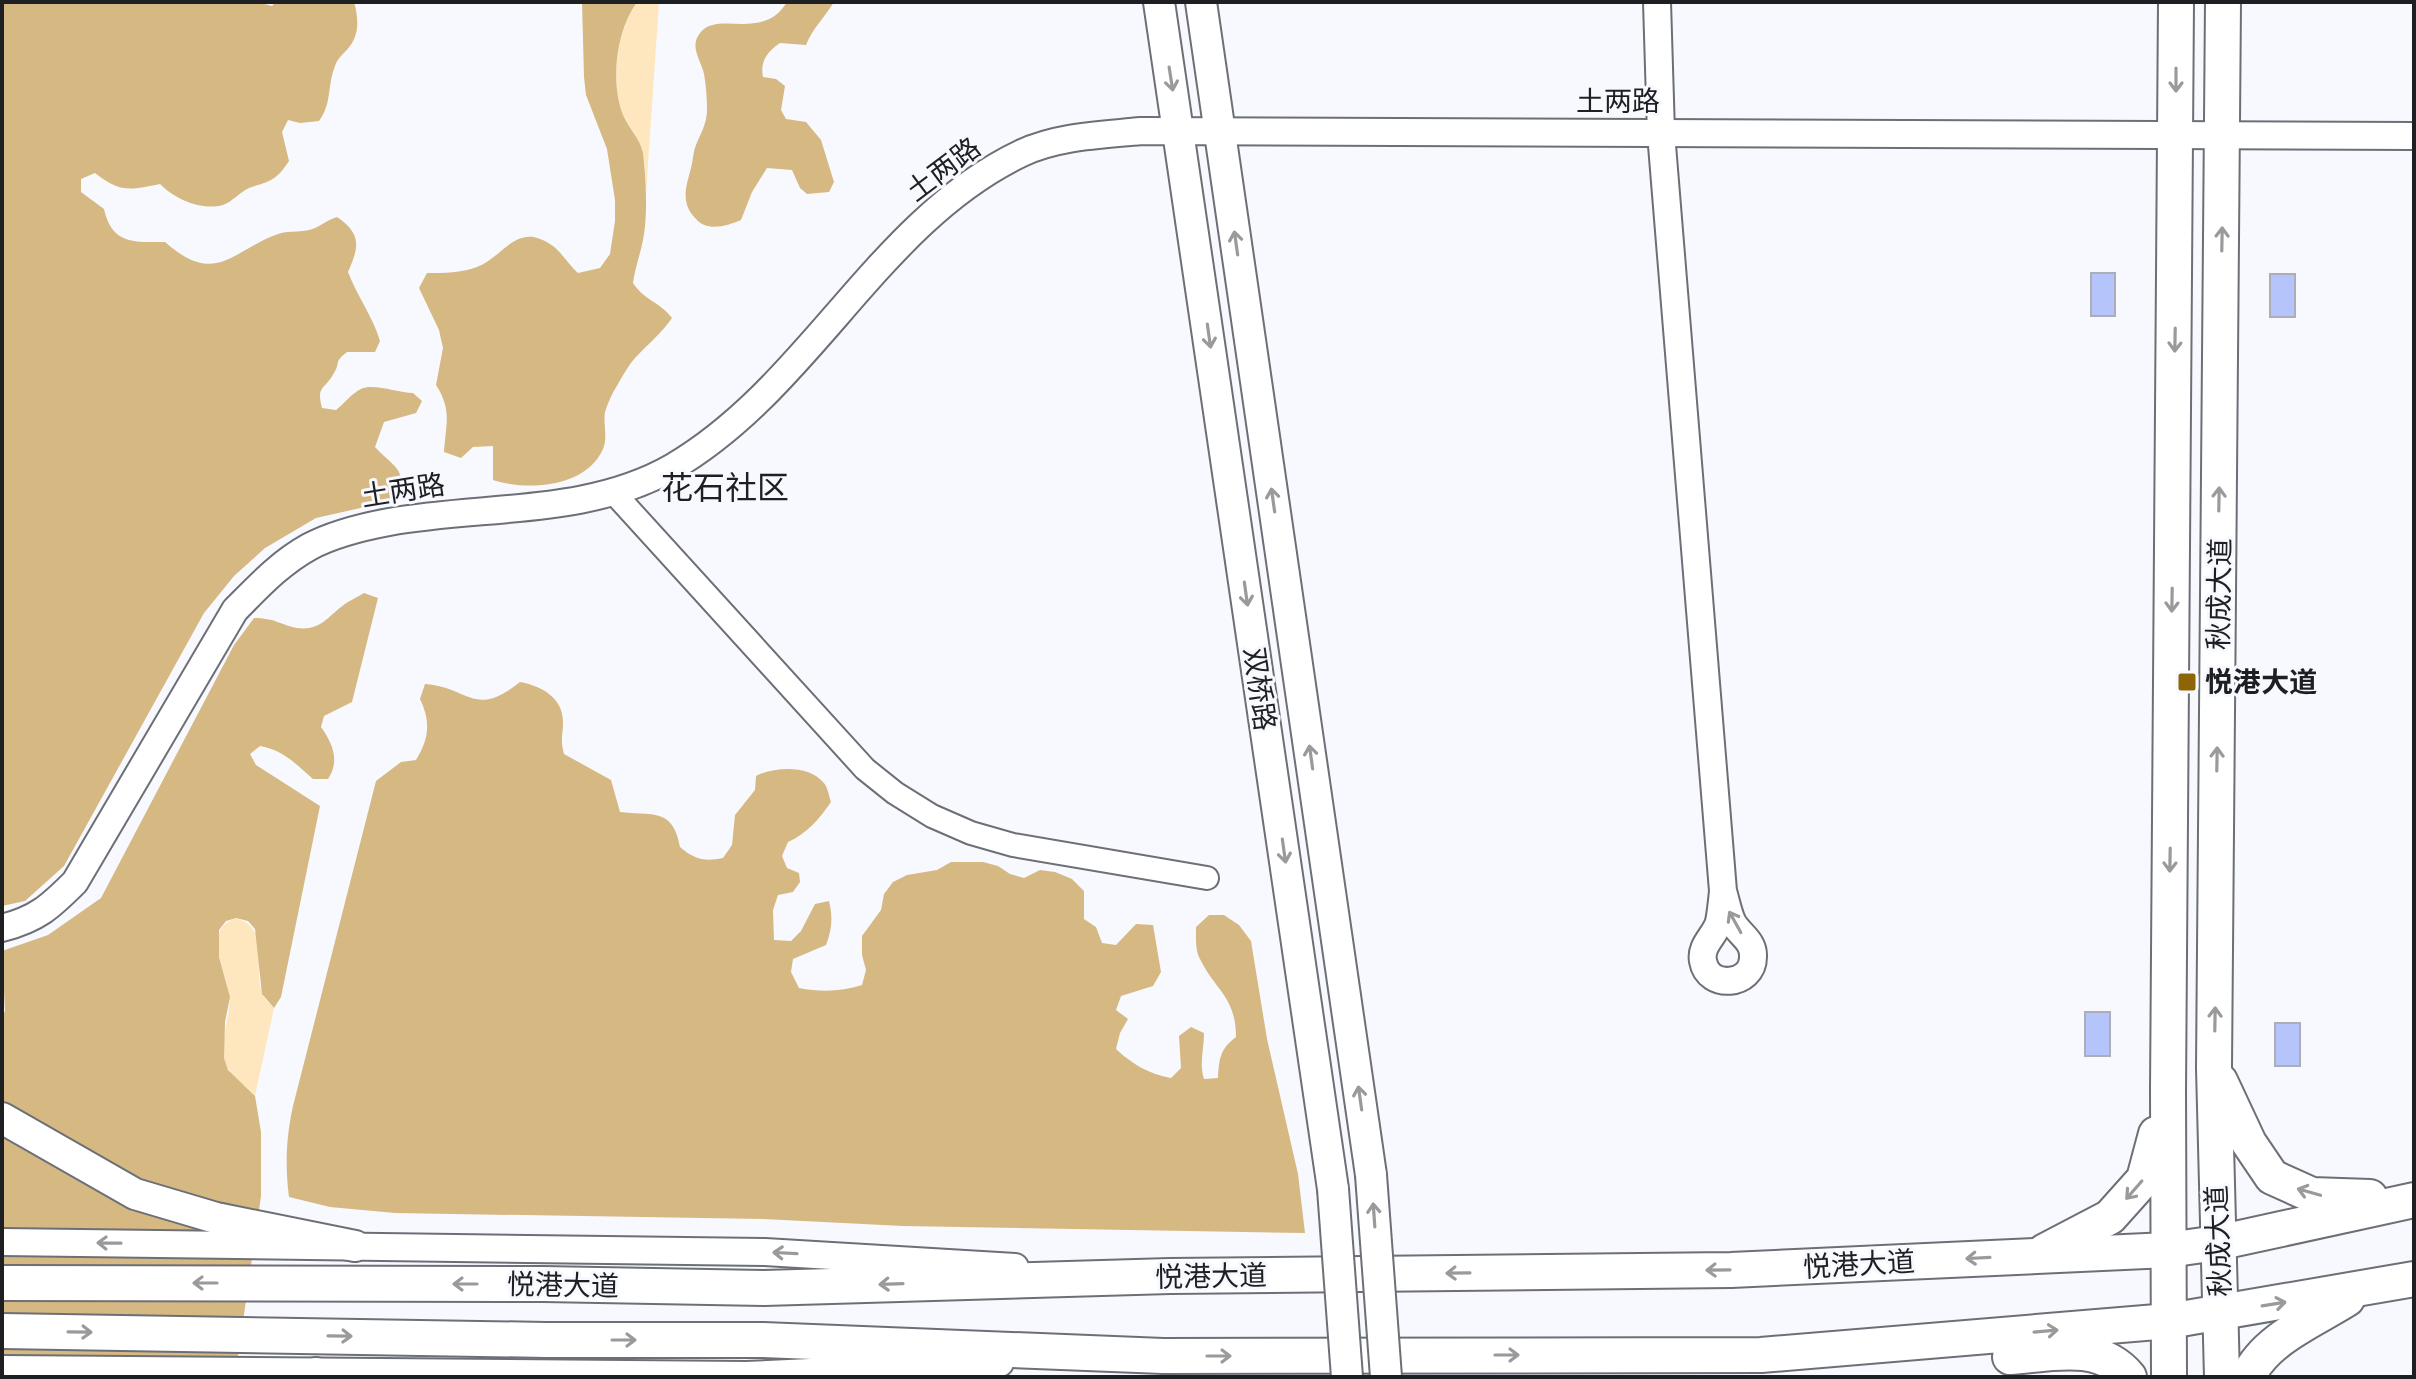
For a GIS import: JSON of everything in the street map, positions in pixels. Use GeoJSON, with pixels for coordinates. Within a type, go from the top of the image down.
{"type":"FeatureCollection","features":[{"type":"Feature","properties":{"kind":"main road","name":"双桥路"},"geometry":{"type":"LineString","coordinates":[[1159,2],[1333,1189],[1347,1377]]}},
{"type":"Feature","properties":{"kind":"main road","name":"双桥路"},"geometry":{"type":"LineString","coordinates":[[1201,2],[1371,1175],[1386,1377]]}},
{"type":"Feature","properties":{"kind":"main road","name":"秋成大道"},"geometry":{"type":"LineString","coordinates":[[2169,1377],[2168,1091],[2176,2]]}},
{"type":"Feature","properties":{"kind":"main road","name":"秋成大道"},"geometry":{"type":"LineString","coordinates":[[2222,1377],[2214,1068],[2223,2]]}},
{"type":"Feature","properties":{"kind":"main road"},"geometry":{"type":"LineString","coordinates":[[2214,1068],[2249,1143],[2272,1177],[2312,1195],[2414,1200]]}},
{"type":"Feature","properties":{"kind":"main road"},"geometry":{"type":"LineString","coordinates":[[2036,1256],[2110,1217],[2144,1179],[2168,1091]]}},
{"type":"Feature","properties":{"kind":"main road"},"geometry":{"type":"LineString","coordinates":[[2,1118],[135,1194]]}},
{"type":"Feature","properties":{"kind":"main road"},"geometry":{"type":"LineString","coordinates":[[2,1141],[45,1162],[135,1194],[216,1218],[355,1246]]}},
{"type":"Feature","properties":{"kind":"main road","name":"悦港大道"},"geometry":{"type":"LineString","coordinates":[[2,1283],[543,1284],[764,1288],[1170,1276],[1731,1270],[2168,1250],[2217,1243],[2414,1200]]}},
{"type":"Feature","properties":{"kind":"main road","name":"悦港大道"},"geometry":{"type":"LineString","coordinates":[[2,1331],[546,1340],[763,1340],[1163,1356],[1761,1355],[2169,1321],[2414,1279]]}},
{"type":"Feature","properties":{"kind":"main road"},"geometry":{"type":"LineString","coordinates":[[2248,1377],[2265,1353],[2282,1339],[2364,1289]]}},
{"type":"Feature","properties":{"kind":"main road"},"geometry":{"type":"LineString","coordinates":[[1761,1355],[1950,1360],[2091,1352],[2110,1361],[2129,1377]]}},
{"type":"Feature","properties":{"kind":"street"},"geometry":{"type":"LineString","coordinates":[[1657,2],[1661,133],[1723,891]]}},
{"type":"Feature","properties":{"kind":"street","name":"土两路"},"geometry":{"type":"LineString","coordinates":[[2,928],[28,921],[54,904],[75,882],[235,610],[268,577],[309,547],[360,528],[414,518],[566,502],[614,493],[671,468],[720,436],[748,412],[929,214],[975,179],[1025,152],[1077,137],[1141,131],[2414,136]]}},
{"type":"Feature","properties":{"kind":"street"},"geometry":{"type":"LineString","coordinates":[[614,493],[865,769],[895,793],[932,816],[971,833],[1013,845],[1207,878]]}},
{"type":"Feature","properties":{"kind":"street"},"geometry":{"type":"LineString","coordinates":[[2,1242],[765,1252],[1170,1276]]}},
{"type":"Feature","properties":{"kind":"street"},"geometry":{"type":"LineString","coordinates":[[2,1369],[310,1375],[746,1375],[1163,1356]]}},
{"type":"Feature","properties":{"kind":"shaded area"},"geometry":{"type":"Polygon","coordinates":[[[2,2],[257,2],[272,6],[276,2],[354,2],[357,30],[335,66],[323,115],[319,121],[300,123],[288,120],[282,132],[289,161],[276,176],[246,190],[226,204],[215,206],[189,202],[160,184],[119,187],[95,173],[81,179],[81,192],[104,209],[113,229],[126,239],[165,242],[183,255],[211,264],[235,256],[278,234],[311,230],[337,217],[354,235],[356,248],[348,272],[380,341],[375,352],[347,352],[340,358],[321,391],[322,408],[336,410],[354,393],[366,387],[413,393],[422,401],[416,413],[384,422],[375,447],[400,473],[399,496],[387,502],[316,518],[265,548],[234,576],[204,613],[64,866],[25,901],[2,906],[2,2]]]}},
{"type":"Feature","properties":{"kind":"shaded area"},"geometry":{"type":"Polygon","coordinates":[[[582,2],[637,2],[624,27],[616,72],[619,102],[625,120],[642,148],[645,174],[645,230],[633,283],[672,318],[632,362],[614,392],[605,412],[603,449],[595,462],[570,479],[554,483],[507,483],[493,480],[493,446],[473,447],[461,458],[444,452],[446,410],[436,385],[443,348],[439,330],[419,288],[427,273],[459,272],[477,267],[521,238],[541,239],[553,246],[578,273],[600,268],[610,254],[615,200],[607,149],[586,95],[582,2]]]}},
{"type":"Feature","properties":{"kind":"shaded area"},"geometry":{"type":"Polygon","coordinates":[[[637,2],[659,2],[646,194],[642,150],[619,104],[616,74],[624,27],[637,2]]]}},
{"type":"Feature","properties":{"kind":"shaded area"},"geometry":{"type":"Polygon","coordinates":[[[787,2],[834,2],[806,45],[780,43],[766,57],[762,71],[763,77],[776,79],[785,86],[781,110],[786,119],[806,122],[821,140],[834,182],[829,192],[807,194],[800,188],[792,170],[767,168],[752,192],[741,220],[711,227],[701,223],[691,213],[686,201],[694,151],[707,115],[697,38],[708,27],[718,24],[766,20],[777,14],[787,2]]]}},
{"type":"Feature","properties":{"kind":"shaded area"},"geometry":{"type":"Polygon","coordinates":[[[364,593],[378,598],[352,702],[324,716],[321,727],[334,753],[334,766],[328,779],[313,779],[289,758],[268,748],[260,746],[250,754],[256,765],[320,806],[281,997],[274,1008],[262,994],[255,929],[248,921],[236,918],[226,921],[219,930],[219,957],[230,997],[225,1022],[224,1058],[228,1070],[255,1096],[261,1132],[261,1196],[235,1377],[2,1377],[2,1018],[5,1011],[2,951],[48,935],[101,898],[234,645],[254,618],[297,628],[311,628],[364,593]]]}},
{"type":"Feature","properties":{"kind":"shaded area"},"geometry":{"type":"Polygon","coordinates":[[[520,682],[536,686],[555,699],[562,713],[564,754],[611,780],[620,812],[651,814],[666,819],[677,834],[680,847],[700,858],[723,858],[732,845],[735,815],[755,790],[756,776],[773,770],[792,769],[810,773],[824,783],[831,802],[812,825],[788,842],[782,856],[787,868],[799,873],[800,882],[793,892],[778,895],[773,910],[774,940],[791,941],[801,931],[815,904],[829,901],[831,923],[826,945],[793,959],[791,972],[799,988],[830,991],[862,985],[866,970],[862,936],[881,910],[884,894],[893,882],[907,875],[937,870],[951,862],[983,862],[1024,878],[1040,870],[1055,872],[1072,879],[1084,891],[1084,919],[1096,927],[1102,943],[1116,945],[1136,924],[1153,925],[1161,972],[1153,986],[1121,996],[1116,1010],[1128,1019],[1116,1049],[1141,1068],[1171,1078],[1181,1068],[1179,1036],[1191,1027],[1204,1033],[1204,1079],[1218,1078],[1221,1055],[1236,1037],[1235,1023],[1229,1003],[1198,955],[1196,927],[1209,915],[1224,915],[1239,925],[1251,941],[1267,1039],[1298,1174],[1305,1233],[395,1213],[330,1207],[289,1197],[287,1152],[293,1106],[376,781],[401,762],[416,760],[427,730],[420,699],[425,684],[481,700],[505,693],[520,682]]]}},
{"type":"Feature","properties":{"kind":"shaded area"},"geometry":{"type":"Polygon","coordinates":[[[236,918],[254,930],[259,949],[259,982],[262,993],[274,1008],[255,1096],[232,1075],[224,1058],[229,1002],[218,941],[226,924],[236,918]]]}},
{"type":"Feature","properties":{"kind":"building"},"geometry":{"type":"Polygon","coordinates":[[[2091,273],[2115,273],[2115,316],[2091,316],[2091,273]]]}},
{"type":"Feature","properties":{"kind":"building"},"geometry":{"type":"Polygon","coordinates":[[[2270,274],[2295,274],[2295,317],[2270,317],[2270,274]]]}},
{"type":"Feature","properties":{"kind":"building"},"geometry":{"type":"Polygon","coordinates":[[[2085,1012],[2110,1012],[2110,1056],[2085,1056],[2085,1012]]]}},
{"type":"Feature","properties":{"kind":"building"},"geometry":{"type":"Polygon","coordinates":[[[2275,1023],[2300,1023],[2300,1066],[2275,1066],[2275,1023]]]}},
{"type":"Feature","properties":{"kind":"place","name":"悦港大道"},"geometry":{"type":"Point","coordinates":[2187,682]}},
{"type":"Feature","properties":{"kind":"district","name":"花石社区"},"geometry":{"type":"Point","coordinates":[725,488]}}]}
